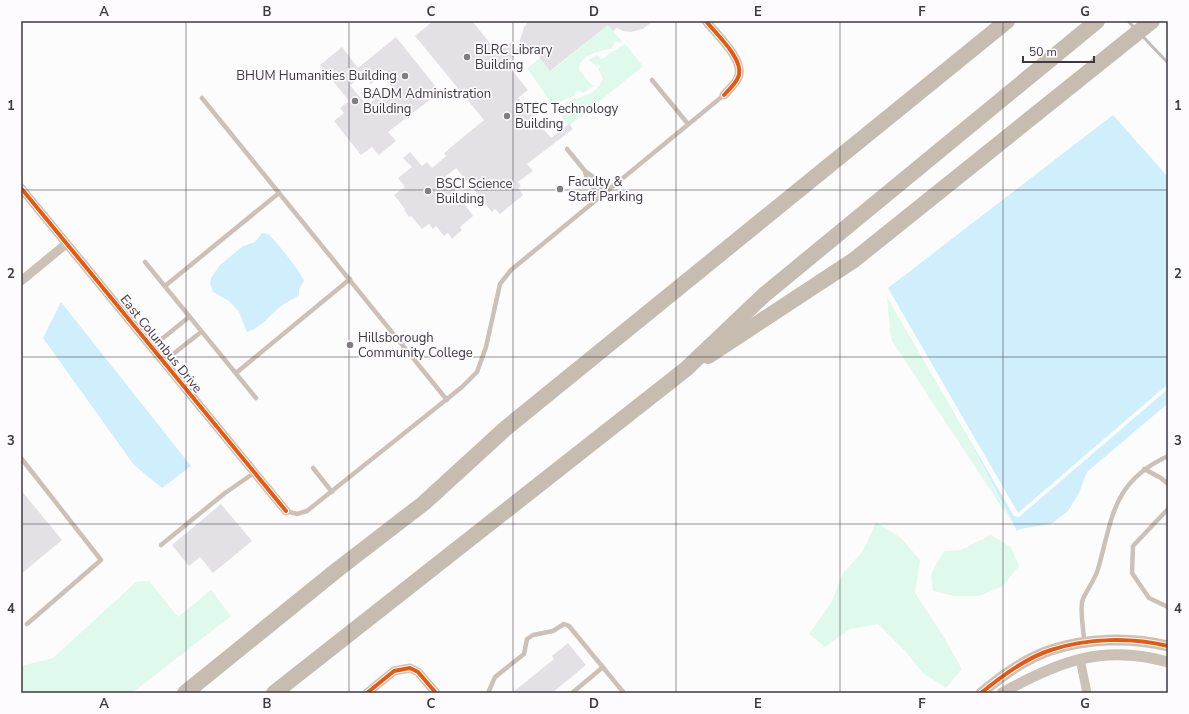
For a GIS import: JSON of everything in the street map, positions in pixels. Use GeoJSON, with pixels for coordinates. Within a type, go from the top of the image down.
{"type":"FeatureCollection","features":[{"type":"Feature","properties":{"kind":"highway"},"geometry":{"type":"LineString","coordinates":[[185,693],[337,570],[424,503],[506,428],[1007,21]]}},
{"type":"Feature","properties":{"kind":"highway"},"geometry":{"type":"LineString","coordinates":[[686,369],[721,349],[854,260],[1152,21]]}},
{"type":"Feature","properties":{"kind":"highway"},"geometry":{"type":"LineString","coordinates":[[274,693],[686,369],[764,294],[1092,25]]}},
{"type":"Feature","properties":{"kind":"street"},"geometry":{"type":"LineString","coordinates":[[706,21],[735,57],[739,66],[739,75],[734,84],[724,95]]}},
{"type":"Feature","properties":{"kind":"street","name":"East Columbus Drive"},"geometry":{"type":"LineString","coordinates":[[21,188],[286,511]]}},
{"type":"Feature","properties":{"kind":"street"},"geometry":{"type":"LineString","coordinates":[[21,281],[66,244]]}},
{"type":"Feature","properties":{"kind":"street"},"geometry":{"type":"LineString","coordinates":[[981,693],[1018,666],[1051,650],[1108,639],[1155,643],[1168,646]]}},
{"type":"Feature","properties":{"kind":"street"},"geometry":{"type":"LineString","coordinates":[[1084,643],[1080,658],[1086,693]]}},
{"type":"Feature","properties":{"kind":"street"},"geometry":{"type":"LineString","coordinates":[[1002,693],[1058,665],[1080,658],[1109,654],[1130,654],[1168,662]]}},
{"type":"Feature","properties":{"kind":"street"},"geometry":{"type":"LineString","coordinates":[[367,693],[394,671],[402,668],[410,668],[418,672],[436,693]]}},
{"type":"Feature","properties":{"kind":"lane"},"geometry":{"type":"LineString","coordinates":[[652,80],[688,124]]}},
{"type":"Feature","properties":{"kind":"lane"},"geometry":{"type":"LineString","coordinates":[[286,511],[291,514],[302,514],[332,492],[447,400],[477,372],[486,347],[500,284],[507,275],[600,196],[724,95]]}},
{"type":"Feature","properties":{"kind":"lane"},"geometry":{"type":"LineString","coordinates":[[202,98],[447,400]]}},
{"type":"Feature","properties":{"kind":"lane"},"geometry":{"type":"LineString","coordinates":[[567,149],[605,192]]}},
{"type":"Feature","properties":{"kind":"lane"},"geometry":{"type":"LineString","coordinates":[[585,171],[587,180],[600,196]]}},
{"type":"Feature","properties":{"kind":"lane"},"geometry":{"type":"LineString","coordinates":[[165,286],[279,193]]}},
{"type":"Feature","properties":{"kind":"lane"},"geometry":{"type":"LineString","coordinates":[[145,262],[256,398]]}},
{"type":"Feature","properties":{"kind":"lane"},"geometry":{"type":"LineString","coordinates":[[236,373],[350,279]]}},
{"type":"Feature","properties":{"kind":"lane"},"geometry":{"type":"LineString","coordinates":[[151,348],[189,316]]}},
{"type":"Feature","properties":{"kind":"lane"},"geometry":{"type":"LineString","coordinates":[[163,362],[201,332]]}},
{"type":"Feature","properties":{"kind":"lane"},"geometry":{"type":"LineString","coordinates":[[1084,643],[1082,601],[1098,571],[1112,515],[1119,498],[1126,487],[1144,469],[1168,456]]}},
{"type":"Feature","properties":{"kind":"lane"},"geometry":{"type":"LineString","coordinates":[[21,458],[101,560],[27,624]]}},
{"type":"Feature","properties":{"kind":"lane"},"geometry":{"type":"LineString","coordinates":[[313,468],[332,492]]}},
{"type":"Feature","properties":{"kind":"lane"},"geometry":{"type":"LineString","coordinates":[[1144,469],[1161,478],[1168,484]]}},
{"type":"Feature","properties":{"kind":"lane"},"geometry":{"type":"LineString","coordinates":[[161,545],[225,493],[254,473]]}},
{"type":"Feature","properties":{"kind":"lane"},"geometry":{"type":"LineString","coordinates":[[1168,509],[1133,546],[1132,573],[1149,598],[1168,607]]}},
{"type":"Feature","properties":{"kind":"lane"},"geometry":{"type":"LineString","coordinates":[[488,693],[495,677],[524,654],[527,639],[533,635],[553,631],[564,624],[569,626],[624,693]]}},
{"type":"Feature","properties":{"kind":"lane"},"geometry":{"type":"LineString","coordinates":[[572,693],[603,667]]}},
{"type":"Feature","properties":{"kind":"green space"},"geometry":{"type":"Polygon","coordinates":[[[608,25],[622,41],[620,43],[615,41],[612,48],[591,54],[580,64],[579,70],[594,86],[583,93],[579,90],[576,91],[575,96],[564,99],[554,107],[527,68],[540,58],[551,71],[608,25]]]}},
{"type":"Feature","properties":{"kind":"green space"},"geometry":{"type":"Polygon","coordinates":[[[625,44],[643,66],[569,126],[556,109],[564,109],[566,102],[587,95],[597,89],[603,79],[598,69],[601,66],[599,65],[597,67],[589,60],[597,55],[601,59],[604,58],[625,44]]]}},
{"type":"Feature","properties":{"kind":"green space"},"geometry":{"type":"Polygon","coordinates":[[[887,297],[964,430],[1012,523],[891,339],[887,297]]]}},
{"type":"Feature","properties":{"kind":"green space"},"geometry":{"type":"Polygon","coordinates":[[[876,522],[901,538],[920,560],[915,593],[945,639],[962,669],[946,688],[923,673],[906,652],[878,624],[850,629],[825,647],[809,634],[831,603],[843,573],[863,551],[876,522]]]}},
{"type":"Feature","properties":{"kind":"green space"},"geometry":{"type":"Polygon","coordinates":[[[991,535],[1011,547],[1019,566],[1003,586],[979,596],[954,596],[933,591],[931,574],[944,551],[961,550],[991,535]]]}},
{"type":"Feature","properties":{"kind":"green space"},"geometry":{"type":"Polygon","coordinates":[[[149,581],[178,617],[211,590],[231,616],[132,693],[21,693],[21,666],[53,658],[136,582],[149,581]]]}},
{"type":"Feature","properties":{"kind":"water"},"geometry":{"type":"Polygon","coordinates":[[[1113,115],[1168,177],[1168,384],[1018,513],[888,288],[1113,115]]]}},
{"type":"Feature","properties":{"kind":"water"},"geometry":{"type":"Polygon","coordinates":[[[262,233],[268,234],[276,242],[304,281],[299,289],[299,295],[280,307],[257,328],[247,332],[239,312],[229,301],[213,292],[210,283],[211,278],[220,265],[243,246],[255,242],[262,233]]]}},
{"type":"Feature","properties":{"kind":"water"},"geometry":{"type":"Polygon","coordinates":[[[61,302],[191,466],[162,488],[134,465],[43,338],[61,302]]]}},
{"type":"Feature","properties":{"kind":"water"},"geometry":{"type":"Polygon","coordinates":[[[1168,389],[1166,405],[1087,472],[1079,493],[1068,511],[1051,524],[1020,529],[1017,531],[964,430],[1014,516],[1019,517],[1168,389]]]}},
{"type":"Feature","properties":{"kind":"building"},"geometry":{"type":"Polygon","coordinates":[[[433,21],[472,21],[498,53],[511,42],[517,50],[524,27],[529,21],[653,21],[643,29],[631,32],[623,31],[617,28],[613,31],[608,25],[550,71],[539,57],[546,51],[527,46],[506,63],[528,90],[518,98],[551,138],[569,124],[573,129],[527,164],[533,171],[518,182],[521,186],[518,188],[523,195],[500,214],[495,209],[492,212],[456,168],[445,177],[473,216],[460,227],[462,230],[452,239],[448,233],[444,236],[436,226],[433,229],[429,224],[422,229],[411,216],[409,217],[404,210],[405,209],[394,195],[405,187],[398,178],[412,167],[403,158],[410,152],[422,166],[427,162],[432,168],[446,156],[444,153],[484,120],[415,36],[433,21]]]}},
{"type":"Feature","properties":{"kind":"building"},"geometry":{"type":"Polygon","coordinates":[[[396,37],[440,92],[388,132],[396,141],[379,155],[372,147],[361,155],[334,121],[344,113],[340,108],[349,101],[320,65],[342,47],[358,68],[396,37]],[[364,75],[350,85],[367,106],[377,97],[381,102],[395,91],[382,75],[371,84],[364,75]]]}},
{"type":"Feature","properties":{"kind":"building"},"geometry":{"type":"Polygon","coordinates":[[[21,490],[62,540],[21,574],[21,490]]]}},
{"type":"Feature","properties":{"kind":"building"},"geometry":{"type":"Polygon","coordinates":[[[221,504],[252,541],[213,573],[200,557],[189,566],[172,545],[221,504]]]}},
{"type":"Feature","properties":{"kind":"building"},"geometry":{"type":"Polygon","coordinates":[[[568,643],[586,665],[552,693],[512,693],[554,659],[552,656],[568,643]]]}},
{"type":"Feature","properties":{"kind":"railway"},"geometry":{"type":"LineString","coordinates":[[1128,21],[1168,63]]}},
{"type":"Feature","properties":{"kind":"cycle path"},"geometry":{"type":"LineString","coordinates":[[706,21],[728,46],[737,61],[739,68],[737,81],[724,95]]}},
{"type":"Feature","properties":{"kind":"cycle path"},"geometry":{"type":"LineString","coordinates":[[21,188],[286,511]]}},
{"type":"Feature","properties":{"kind":"cycle path"},"geometry":{"type":"LineString","coordinates":[[981,693],[1023,663],[1042,653],[1065,646],[1109,640],[1139,641],[1168,646]]}},
{"type":"Feature","properties":{"kind":"cycle path"},"geometry":{"type":"LineString","coordinates":[[367,693],[394,671],[410,668],[418,672],[436,693]]}},
{"type":"Feature","properties":{"kind":"place","name":"BLRC Library Building"},"geometry":{"type":"Point","coordinates":[467,57]}},
{"type":"Feature","properties":{"kind":"place","name":"BHUM Humanities Building"},"geometry":{"type":"Point","coordinates":[405,76]}},
{"type":"Feature","properties":{"kind":"place","name":"BADM Administration Building"},"geometry":{"type":"Point","coordinates":[355,101]}},
{"type":"Feature","properties":{"kind":"place","name":"BTEC Technology Building"},"geometry":{"type":"Point","coordinates":[507,116]}},
{"type":"Feature","properties":{"kind":"place","name":"Faculty & Staff Parking"},"geometry":{"type":"Point","coordinates":[560,189]}},
{"type":"Feature","properties":{"kind":"place","name":"BSCI Science Building"},"geometry":{"type":"Point","coordinates":[428,191]}},
{"type":"Feature","properties":{"kind":"place","name":"Hillsborough Community College"},"geometry":{"type":"Point","coordinates":[350,345]}}]}
